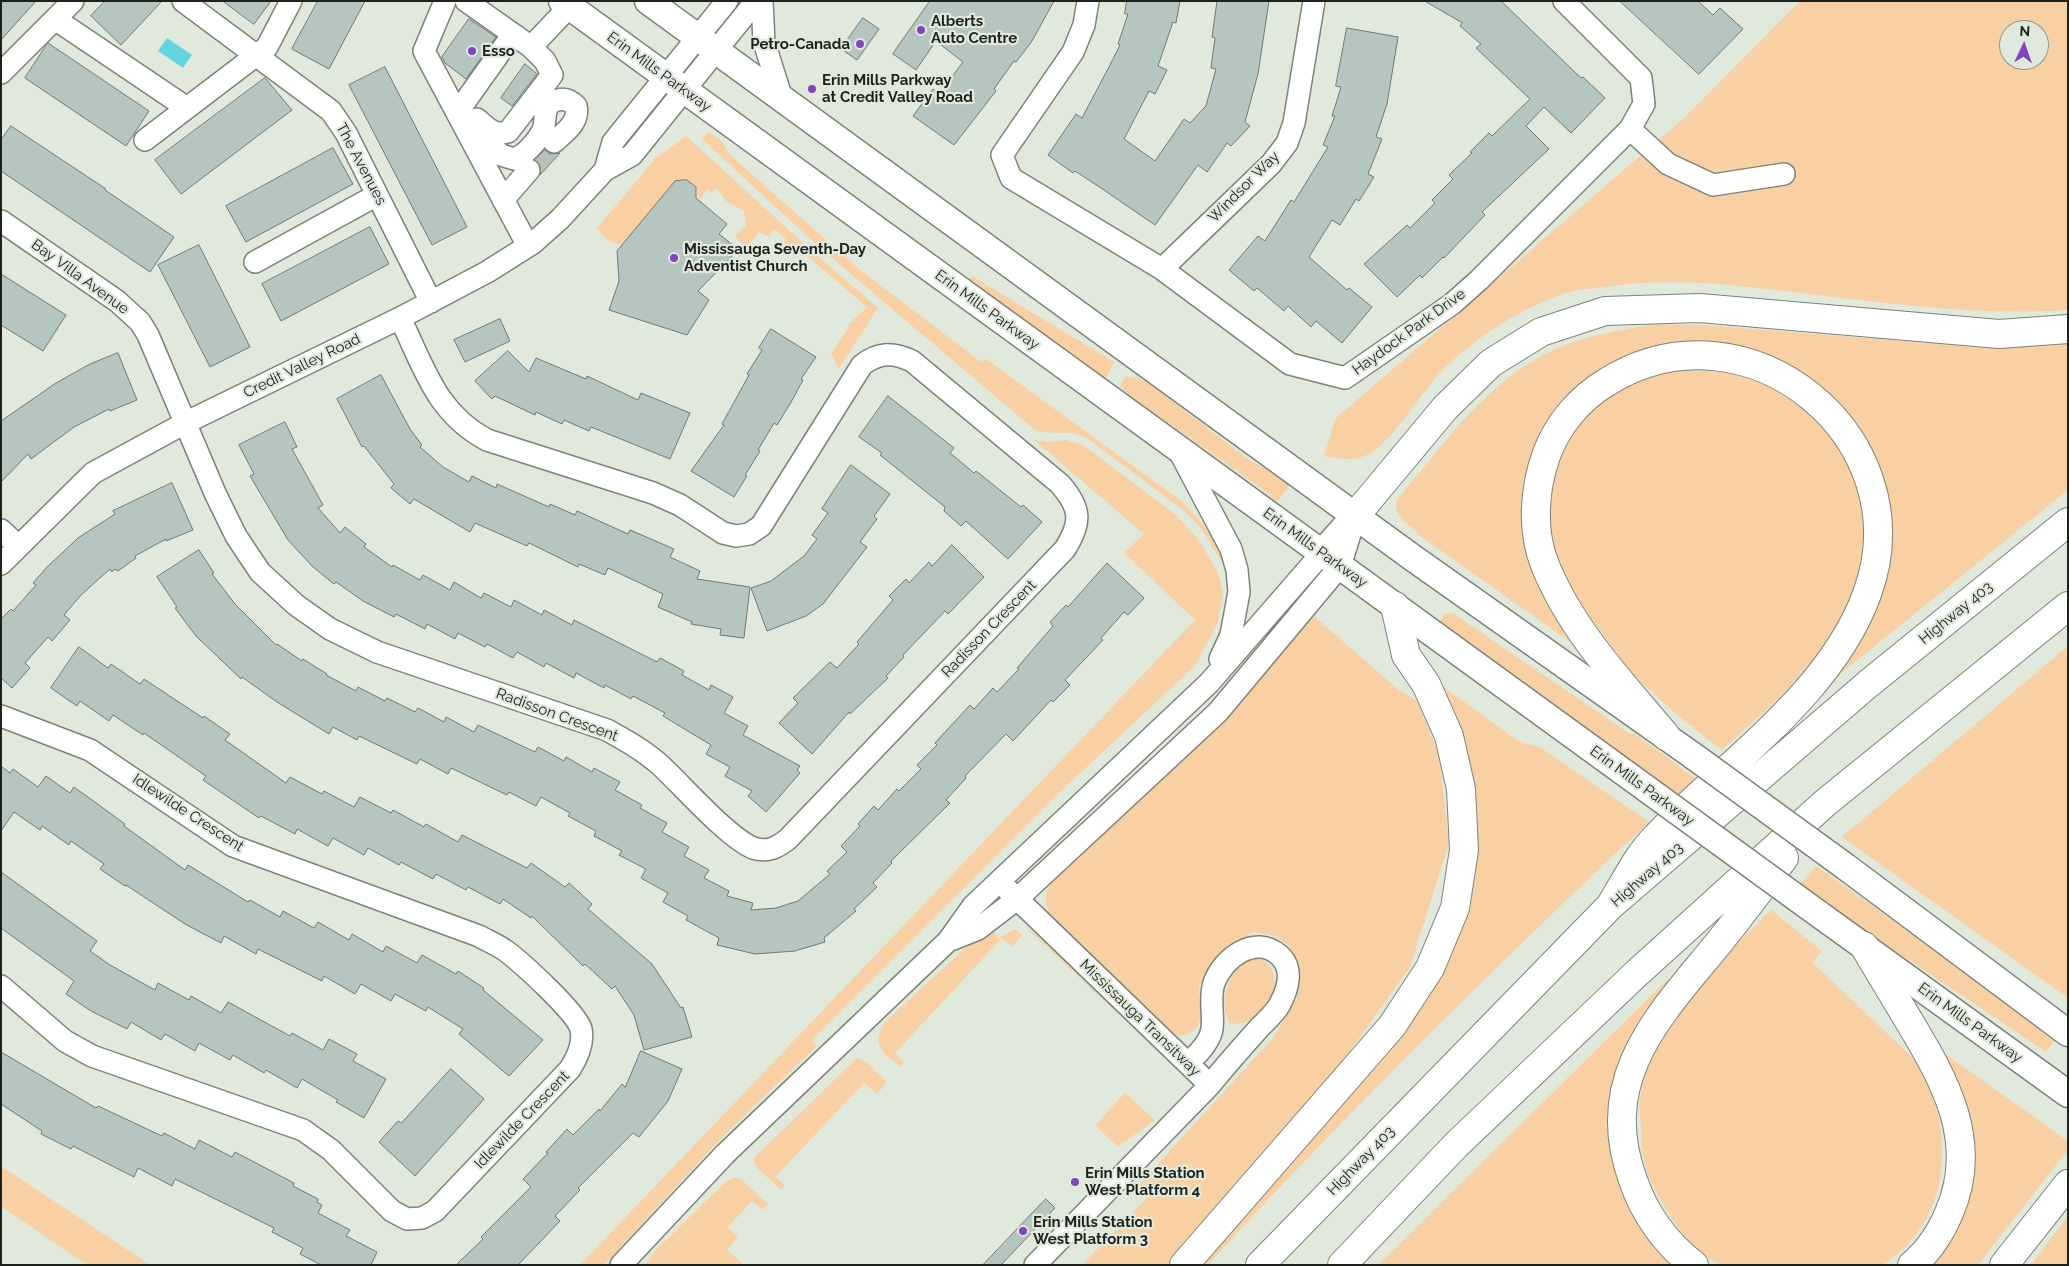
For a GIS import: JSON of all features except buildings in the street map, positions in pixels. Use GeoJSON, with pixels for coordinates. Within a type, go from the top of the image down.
{"type":"FeatureCollection","features":[{"type":"Feature","properties":{"kind":"highway"},"geometry":{"type":"LineString","coordinates":[[1355,516],[1445,408],[1491,363],[1541,332],[1605,311],[1700,308],[1998,334],[2068,329]]}},
{"type":"Feature","properties":{"kind":"highway"},"geometry":{"type":"LineString","coordinates":[[1610,906],[1653,840],[1775,724],[1817,679],[1850,633],[1867,596],[1876,567],[1878,523],[1876,504],[1869,480],[1851,440],[1833,417],[1794,382],[1771,370],[1726,357],[1683,356],[1654,360],[1618,375],[1597,388],[1567,417],[1552,439],[1542,466],[1536,497],[1536,534],[1544,563],[1555,587],[1585,637],[1666,736]]}},
{"type":"Feature","properties":{"kind":"highway","name":"Highway 403"},"geometry":{"type":"LineString","coordinates":[[1260,1265],[1610,906],[1868,684],[2068,522]]}},
{"type":"Feature","properties":{"kind":"highway"},"geometry":{"type":"LineString","coordinates":[[1184,1265],[1392,1026],[1430,968],[1455,908],[1464,850],[1462,789],[1450,736],[1426,684],[1406,655],[1395,606]]}},
{"type":"Feature","properties":{"kind":"highway"},"geometry":{"type":"LineString","coordinates":[[1342,1265],[1465,1137],[1637,972],[1825,803],[2068,606]]}},
{"type":"Feature","properties":{"kind":"highway"},"geometry":{"type":"LineString","coordinates":[[1694,1265],[1662,1234],[1648,1214],[1629,1171],[1622,1124],[1629,1077],[1636,1054],[1661,1014],[1734,924],[1825,803]]}},
{"type":"Feature","properties":{"kind":"highway"},"geometry":{"type":"LineString","coordinates":[[1864,946],[1943,1079],[1955,1110],[1959,1131],[1960,1173],[1952,1206],[1937,1236],[1912,1265]]}},
{"type":"Feature","properties":{"kind":"highway"},"geometry":{"type":"LineString","coordinates":[[2004,1265],[2068,1184]]}},
{"type":"Feature","properties":{"kind":"main road"},"geometry":{"type":"LineString","coordinates":[[648,1],[1355,516],[1666,736],[1846,867],[2068,1033]]}},
{"type":"Feature","properties":{"kind":"main road","name":"Erin Mills Parkway"},"geometry":{"type":"LineString","coordinates":[[565,4],[2068,1094]]}},
{"type":"Feature","properties":{"kind":"main road"},"geometry":{"type":"LineString","coordinates":[[1331,560],[1355,516]]}},
{"type":"Feature","properties":{"kind":"street"},"geometry":{"type":"LineString","coordinates":[[1,73],[73,1]]}},
{"type":"Feature","properties":{"kind":"street","name":"The Avenues"},"geometry":{"type":"LineString","coordinates":[[183,1],[331,111],[346,133],[431,302]]}},
{"type":"Feature","properties":{"kind":"street"},"geometry":{"type":"LineString","coordinates":[[146,140],[267,47],[291,1]]}},
{"type":"Feature","properties":{"kind":"street"},"geometry":{"type":"LineString","coordinates":[[445,1],[424,51],[459,110],[528,246]]}},
{"type":"Feature","properties":{"kind":"street"},"geometry":{"type":"LineString","coordinates":[[466,1],[513,34],[545,61],[560,99]]}},
{"type":"Feature","properties":{"kind":"street","name":"Credit Valley Road"},"geometry":{"type":"LineString","coordinates":[[707,44],[726,1]]}},
{"type":"Feature","properties":{"kind":"street","name":"Credit Valley Road"},"geometry":{"type":"LineString","coordinates":[[1,564],[93,473],[185,423],[431,302],[528,246],[560,219],[605,170],[613,142],[675,83],[707,44],[756,1]]}},
{"type":"Feature","properties":{"kind":"street"},"geometry":{"type":"LineString","coordinates":[[762,1],[764,42],[782,99]]}},
{"type":"Feature","properties":{"kind":"street","name":"Haydock Park Drive"},"geometry":{"type":"LineString","coordinates":[[1088,1],[1084,25],[1073,52],[1002,155],[1011,178],[1162,269],[1290,364],[1345,378],[1452,304],[1479,280],[1630,130],[1644,104],[1641,78],[1564,1]]}},
{"type":"Feature","properties":{"kind":"street","name":"Windsor Way"},"geometry":{"type":"LineString","coordinates":[[1162,269],[1271,164],[1287,142],[1294,123],[1314,1]]}},
{"type":"Feature","properties":{"kind":"street"},"geometry":{"type":"LineString","coordinates":[[530,47],[565,4]]}},
{"type":"Feature","properties":{"kind":"street"},"geometry":{"type":"LineString","coordinates":[[56,19],[187,108]]}},
{"type":"Feature","properties":{"kind":"street"},"geometry":{"type":"LineString","coordinates":[[459,110],[513,34]]}},
{"type":"Feature","properties":{"kind":"street"},"geometry":{"type":"LineString","coordinates":[[459,110],[492,132],[497,134],[508,132],[552,75]]}},
{"type":"Feature","properties":{"kind":"street"},"geometry":{"type":"LineString","coordinates":[[459,110],[501,155],[514,159],[524,153],[542,131],[547,108],[560,99],[572,102],[576,106],[577,116],[574,122],[554,142]]}},
{"type":"Feature","properties":{"kind":"street"},"geometry":{"type":"LineString","coordinates":[[1630,130],[1668,164],[1713,185],[1784,174]]}},
{"type":"Feature","properties":{"kind":"street"},"geometry":{"type":"LineString","coordinates":[[503,200],[529,170]]}},
{"type":"Feature","properties":{"kind":"street"},"geometry":{"type":"LineString","coordinates":[[255,262],[377,195]]}},
{"type":"Feature","properties":{"kind":"street","name":"Bay Villa Avenue"},"geometry":{"type":"LineString","coordinates":[[1,221],[117,300],[140,322],[148,335],[185,423]]}},
{"type":"Feature","properties":{"kind":"street","name":"Radisson Crescent"},"geometry":{"type":"LineString","coordinates":[[185,423],[236,536],[260,572],[296,605],[330,629],[377,652],[607,730],[635,746],[657,763],[742,841],[754,848],[765,850],[776,848],[788,839],[1065,549],[1076,533],[1078,512],[1072,498],[1060,484],[912,361],[900,356],[885,354],[873,357],[862,365],[761,526],[749,534],[736,536],[712,527],[680,504],[653,493],[487,440],[470,431],[454,418],[442,403],[400,318]]}},
{"type":"Feature","properties":{"kind":"street"},"geometry":{"type":"LineString","coordinates":[[1178,448],[1231,549],[1237,570],[1239,592],[1231,635],[1209,682]]}},
{"type":"Feature","properties":{"kind":"street"},"geometry":{"type":"LineString","coordinates":[[1,530],[18,546]]}},
{"type":"Feature","properties":{"kind":"street"},"geometry":{"type":"LineString","coordinates":[[621,1265],[725,1154],[948,941],[973,906],[999,880],[1209,682],[1331,560]]}},
{"type":"Feature","properties":{"kind":"street"},"geometry":{"type":"LineString","coordinates":[[948,941],[978,929],[1017,899],[1218,712],[1331,560]]}},
{"type":"Feature","properties":{"kind":"street","name":"Idlewilde Crescent"},"geometry":{"type":"LineString","coordinates":[[1,716],[90,750],[233,846],[479,936],[506,951],[568,1009],[581,1029],[581,1040],[578,1057],[570,1069],[435,1211],[422,1218],[407,1219],[392,1211],[331,1150],[303,1130],[92,1056],[65,1041],[1,986]]}},
{"type":"Feature","properties":{"kind":"street","name":"Mississauga Transitway"},"geometry":{"type":"LineString","coordinates":[[999,880],[1210,1085],[1034,1265]]}},
{"type":"Feature","properties":{"kind":"street"},"geometry":{"type":"LineString","coordinates":[[1188,1063],[1199,1052],[1212,1030],[1214,984],[1225,966],[1239,952],[1253,946],[1267,947],[1280,955],[1287,966],[1289,983],[1280,1006],[1210,1085]]}},
{"type":"Feature","properties":{"kind":"shaded area"},"geometry":{"type":"Polygon","coordinates":[[[1800,1],[2068,1],[2068,310],[2003,311],[1938,308],[1756,288],[1677,282],[1624,284],[1574,291],[1548,300],[1514,316],[1483,336],[1440,373],[1395,430],[1385,441],[1367,455],[1351,459],[1324,456],[1336,418],[1682,120],[1800,1]]]}},
{"type":"Feature","properties":{"kind":"shaded area"},"geometry":{"type":"Polygon","coordinates":[[[708,132],[721,140],[730,155],[860,270],[981,362],[986,359],[1180,500],[1206,528],[1216,543],[1224,561],[1222,562],[1200,527],[1183,510],[1087,438],[1068,433],[1048,433],[1035,430],[819,247],[702,139],[708,132]]]}},
{"type":"Feature","properties":{"kind":"shaded area"},"geometry":{"type":"Polygon","coordinates":[[[686,136],[814,253],[878,308],[839,368],[831,354],[849,327],[847,326],[867,307],[792,243],[783,252],[781,248],[786,239],[774,229],[769,237],[759,232],[746,248],[737,239],[736,235],[746,225],[744,211],[726,201],[717,188],[711,192],[707,190],[699,200],[696,187],[687,180],[675,181],[667,190],[668,198],[661,198],[622,245],[607,239],[597,228],[656,158],[686,136]]]}},
{"type":"Feature","properties":{"kind":"shaded area"},"geometry":{"type":"Polygon","coordinates":[[[972,276],[1114,362],[1105,381],[967,281],[972,276]]]}},
{"type":"Feature","properties":{"kind":"shaded area"},"geometry":{"type":"Polygon","coordinates":[[[1654,324],[1703,325],[1990,348],[2068,344],[2068,490],[1824,687],[1872,607],[1867,453],[1732,349],[1586,384],[1526,498],[1576,639],[1573,644],[1416,533],[1417,531],[1399,515],[1396,501],[1469,415],[1510,376],[1558,348],[1606,333],[1654,324]]]}},
{"type":"Feature","properties":{"kind":"shaded area"},"geometry":{"type":"Polygon","coordinates":[[[1729,370],[1763,379],[1793,396],[1822,422],[1854,473],[1864,506],[1864,565],[1844,618],[1821,651],[1777,700],[1722,750],[1683,720],[1635,677],[1568,587],[1553,554],[1547,522],[1552,469],[1571,428],[1600,400],[1654,372],[1729,370]]]}},
{"type":"Feature","properties":{"kind":"shaded area"},"geometry":{"type":"Polygon","coordinates":[[[1125,377],[1137,378],[1147,382],[1249,460],[1292,483],[1275,504],[1270,500],[1271,495],[1131,397],[1120,386],[1125,377]]]}},
{"type":"Feature","properties":{"kind":"shaded area"},"geometry":{"type":"Polygon","coordinates":[[[1034,440],[1048,442],[1066,440],[1082,444],[1176,515],[1198,539],[1217,570],[1223,592],[1218,622],[1195,666],[1063,789],[812,1040],[817,1046],[722,1137],[604,1265],[580,1265],[1195,620],[1124,553],[1144,534],[1034,440]]]}},
{"type":"Feature","properties":{"kind":"shaded area"},"geometry":{"type":"Polygon","coordinates":[[[1445,613],[1454,614],[1630,734],[1635,734],[1696,779],[1677,795],[1437,625],[1445,613]]]}},
{"type":"Feature","properties":{"kind":"shaded area"},"geometry":{"type":"Polygon","coordinates":[[[1310,618],[1316,618],[1399,690],[1417,701],[1439,755],[1449,843],[1410,967],[1334,1074],[1167,1265],[1082,1265],[1147,1198],[1136,1188],[1273,1038],[1297,998],[1299,983],[1298,963],[1288,945],[1273,935],[1253,932],[1233,944],[1211,965],[1199,987],[1201,1015],[1198,1026],[1192,1032],[1182,1036],[1172,1035],[1055,926],[1046,903],[1047,891],[1059,870],[1230,714],[1310,618]]]}},
{"type":"Feature","properties":{"kind":"shaded area"},"geometry":{"type":"Polygon","coordinates":[[[2068,646],[2068,998],[1842,837],[2068,646]]]}},
{"type":"Feature","properties":{"kind":"shaded area"},"geometry":{"type":"Polygon","coordinates":[[[1442,686],[1521,743],[1538,746],[1649,822],[1424,1039],[1208,1265],[1196,1265],[1463,915],[1439,687],[1442,686]]]}},
{"type":"Feature","properties":{"kind":"shaded area"},"geometry":{"type":"Polygon","coordinates":[[[1816,866],[2057,1037],[2046,1052],[1848,919],[1800,884],[1816,866]]]}},
{"type":"Feature","properties":{"kind":"shaded area"},"geometry":{"type":"Polygon","coordinates":[[[1771,910],[1822,951],[1813,963],[1913,1058],[1927,1084],[1937,1111],[1942,1140],[1941,1169],[1936,1196],[1924,1222],[1907,1246],[1883,1265],[1720,1265],[1693,1245],[1678,1228],[1655,1190],[1645,1164],[1642,1146],[1640,1100],[1647,1072],[1658,1045],[1690,996],[1730,951],[1771,910]]]}},
{"type":"Feature","properties":{"kind":"shaded area"},"geometry":{"type":"Polygon","coordinates":[[[988,927],[999,938],[1015,929],[1022,935],[1012,947],[1002,938],[895,1053],[904,1062],[900,1067],[884,1053],[879,1043],[880,1031],[884,1023],[988,927]]]}},
{"type":"Feature","properties":{"kind":"shaded area"},"geometry":{"type":"Polygon","coordinates":[[[1025,927],[1034,933],[1167,1059],[1025,927]]]}},
{"type":"Feature","properties":{"kind":"shaded area"},"geometry":{"type":"Polygon","coordinates":[[[1254,958],[1265,961],[1271,968],[1274,980],[1270,999],[1257,1015],[1248,1021],[1230,1023],[1224,1005],[1228,986],[1238,969],[1254,958]]]}},
{"type":"Feature","properties":{"kind":"shaded area"},"geometry":{"type":"Polygon","coordinates":[[[1668,979],[1672,983],[1617,1112],[1680,1265],[1378,1265],[1668,979]]]}},
{"type":"Feature","properties":{"kind":"shaded area"},"geometry":{"type":"Polygon","coordinates":[[[1934,1046],[2068,1141],[2068,1150],[1978,1265],[1923,1265],[1959,1208],[1934,1046]]]}},
{"type":"Feature","properties":{"kind":"shaded area"},"geometry":{"type":"Polygon","coordinates":[[[857,1058],[866,1062],[887,1082],[877,1094],[864,1083],[775,1177],[785,1185],[781,1190],[757,1168],[753,1159],[857,1058]]]}},
{"type":"Feature","properties":{"kind":"shaded area"},"geometry":{"type":"Polygon","coordinates":[[[1125,1093],[1155,1120],[1118,1147],[1095,1125],[1125,1093]]]}},
{"type":"Feature","properties":{"kind":"shaded area"},"geometry":{"type":"Polygon","coordinates":[[[1,1166],[150,1265],[87,1265],[1,1206],[1,1166]]]}},
{"type":"Feature","properties":{"kind":"shaded area"},"geometry":{"type":"Polygon","coordinates":[[[734,1177],[742,1180],[768,1204],[763,1210],[752,1201],[728,1227],[738,1237],[727,1250],[744,1265],[645,1265],[657,1249],[723,1184],[734,1177]]]}},
{"type":"Feature","properties":{"kind":"shaded area"},"geometry":{"type":"Polygon","coordinates":[[[2068,1216],[2068,1265],[2031,1265],[2068,1216]]]}},
{"type":"Feature","properties":{"kind":"water"},"geometry":{"type":"Polygon","coordinates":[[[167,38],[192,55],[183,68],[158,51],[167,38]]]}},
{"type":"Feature","properties":{"kind":"tunnel"},"geometry":{"type":"LineString","coordinates":[[529,170],[554,142]]}},
{"type":"Feature","properties":{"kind":"place","name":"Alberts Auto Centre"},"geometry":{"type":"Point","coordinates":[921,30]}},
{"type":"Feature","properties":{"kind":"place","name":"Petro-Canada"},"geometry":{"type":"Point","coordinates":[860,44]}},
{"type":"Feature","properties":{"kind":"place","name":"Esso"},"geometry":{"type":"Point","coordinates":[472,51]}},
{"type":"Feature","properties":{"kind":"place","name":"Erin Mills Parkway at Credit Valley Road"},"geometry":{"type":"Point","coordinates":[812,89]}},
{"type":"Feature","properties":{"kind":"place","name":"Mississauga Seventh-Day Adventist Church"},"geometry":{"type":"Point","coordinates":[674,258]}},
{"type":"Feature","properties":{"kind":"place","name":"Erin Mills Station West Platform 4"},"geometry":{"type":"Point","coordinates":[1075,1182]}},
{"type":"Feature","properties":{"kind":"place","name":"Erin Mills Station West Platform 3"},"geometry":{"type":"Point","coordinates":[1023,1231]}}]}
